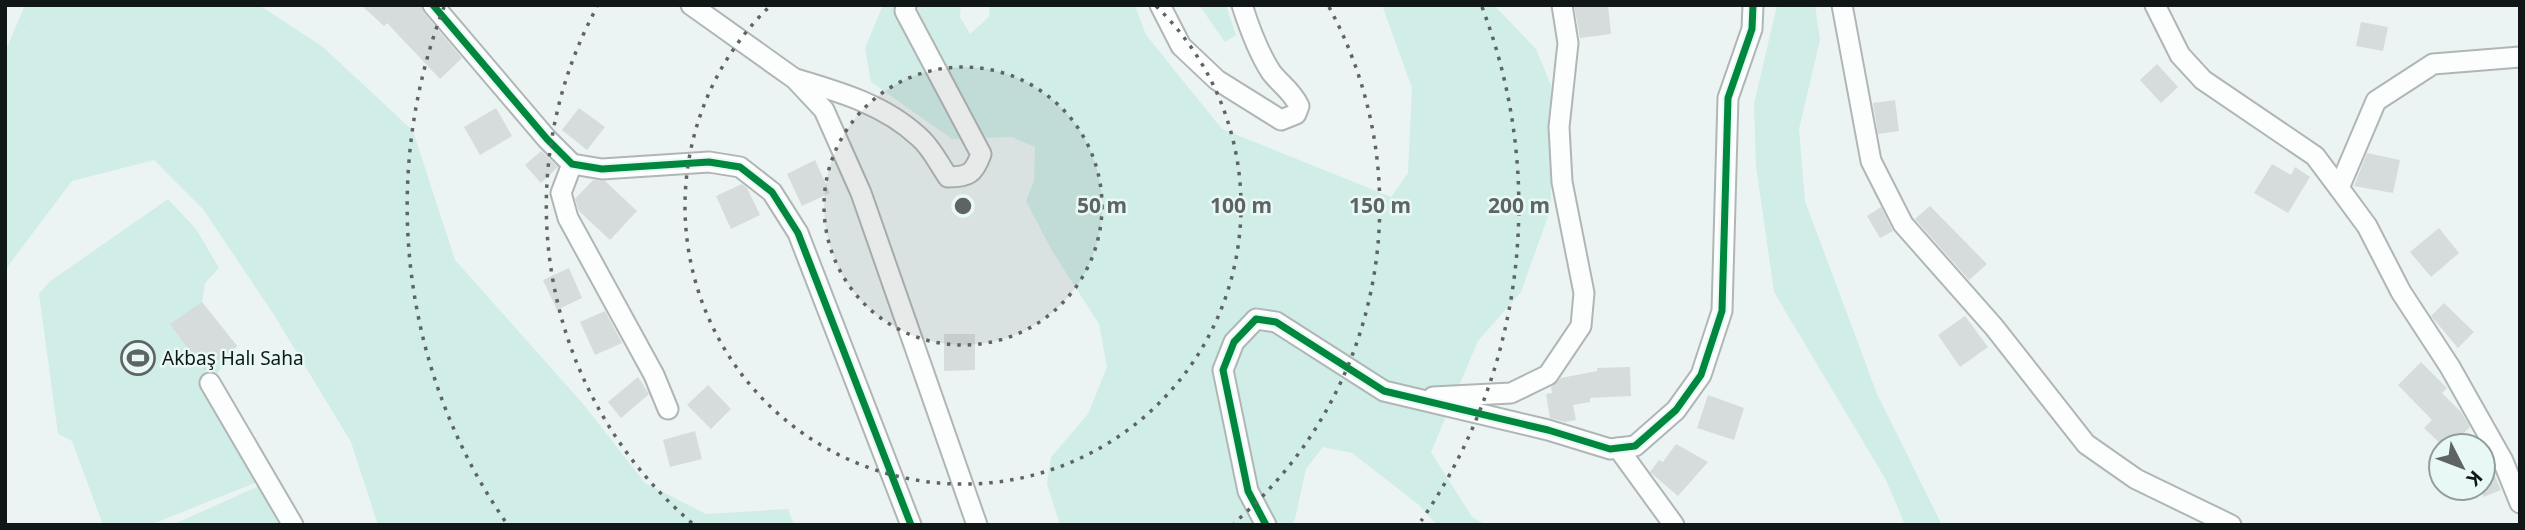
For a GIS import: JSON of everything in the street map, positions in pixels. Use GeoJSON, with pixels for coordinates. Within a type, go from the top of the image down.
{"type":"FeatureCollection","features":[{"type":"Feature","properties":{"kind":"street"},"geometry":{"type":"LineString","coordinates":[[433,5],[547,139],[572,164],[602,169],[709,162],[740,167],[772,192],[798,233],[911,525]]}},
{"type":"Feature","properties":{"kind":"street"},"geometry":{"type":"LineString","coordinates":[[691,5],[795,79],[824,110],[861,193],[977,525]]}},
{"type":"Feature","properties":{"kind":"street"},"geometry":{"type":"LineString","coordinates":[[795,79],[859,98],[882,111],[920,138],[948,177],[967,177],[976,169],[981,154],[905,11],[906,5]]}},
{"type":"Feature","properties":{"kind":"street"},"geometry":{"type":"LineString","coordinates":[[1160,5],[1181,46],[1217,80],[1281,120],[1296,114],[1299,106],[1293,92],[1272,73],[1248,25],[1242,5]]}},
{"type":"Feature","properties":{"kind":"street"},"geometry":{"type":"LineString","coordinates":[[1411,398],[1511,393],[1548,375],[1580,326],[1584,293],[1562,182],[1559,127],[1569,43],[1562,5]]}},
{"type":"Feature","properties":{"kind":"street"},"geometry":{"type":"LineString","coordinates":[[1266,525],[1248,491],[1223,370],[1234,342],[1256,320],[1276,323],[1384,391],[1548,430],[1610,449],[1635,446],[1676,411],[1701,374],[1722,311],[1728,98],[1752,29],[1753,5]]}},
{"type":"Feature","properties":{"kind":"street"},"geometry":{"type":"LineString","coordinates":[[1842,5],[1871,161],[1903,224],[1994,327],[2086,444],[2136,480],[2231,525]]}},
{"type":"Feature","properties":{"kind":"street"},"geometry":{"type":"LineString","coordinates":[[2155,5],[2180,55],[2203,80],[2315,156],[2367,226],[2401,292],[2457,379],[2503,461],[2520,503]]}},
{"type":"Feature","properties":{"kind":"street"},"geometry":{"type":"LineString","coordinates":[[2339,188],[2376,101],[2433,64],[2520,57]]}},
{"type":"Feature","properties":{"kind":"street"},"geometry":{"type":"LineString","coordinates":[[572,164],[561,193],[568,218],[654,375],[668,409]]}},
{"type":"Feature","properties":{"kind":"street"},"geometry":{"type":"LineString","coordinates":[[211,383],[293,525]]}},
{"type":"Feature","properties":{"kind":"street"},"geometry":{"type":"LineString","coordinates":[[1618,448],[1674,525]]}},
{"type":"Feature","properties":{"kind":"green space"},"geometry":{"type":"Polygon","coordinates":[[[25,5],[259,5],[323,47],[413,131],[455,260],[584,405],[645,483],[706,514],[788,509],[794,525],[378,525],[351,442],[274,315],[203,209],[154,160],[72,181],[5,270],[5,52],[25,5]]]}},
{"type":"Feature","properties":{"kind":"green space"},"geometry":{"type":"Polygon","coordinates":[[[883,5],[961,5],[960,17],[970,34],[989,17],[990,5],[1135,5],[1146,35],[1222,129],[1391,197],[1408,173],[1412,88],[1382,5],[1494,5],[1536,49],[1551,85],[1551,208],[1521,292],[1478,341],[1431,452],[1472,517],[1486,525],[1437,525],[1419,505],[1352,453],[1323,447],[1306,469],[1295,519],[1291,525],[1060,525],[1047,484],[1051,457],[1088,414],[1107,367],[1099,324],[1051,249],[1026,201],[1034,181],[1035,147],[1012,137],[952,139],[871,82],[865,48],[883,5]]]}},
{"type":"Feature","properties":{"kind":"green space"},"geometry":{"type":"Polygon","coordinates":[[[1199,5],[1226,5],[1236,35],[1225,42],[1199,5]]]}},
{"type":"Feature","properties":{"kind":"green space"},"geometry":{"type":"Polygon","coordinates":[[[1777,5],[1815,5],[1820,40],[1799,129],[1805,201],[1877,394],[1942,525],[1905,525],[1886,480],[1774,292],[1756,166],[1754,104],[1777,5]]]}},
{"type":"Feature","properties":{"kind":"green space","name":"Akbaş Halı Saha"},"geometry":{"type":"Polygon","coordinates":[[[168,199],[196,229],[219,268],[205,283],[202,302],[237,346],[219,371],[211,391],[257,482],[150,525],[103,525],[72,441],[58,434],[39,294],[49,282],[168,199]]]}},
{"type":"Feature","properties":{"kind":"green space"},"geometry":{"type":"Polygon","coordinates":[[[261,485],[279,525],[172,525],[261,485]]]}},
{"type":"Feature","properties":{"kind":"building"},"geometry":{"type":"Polygon","coordinates":[[[361,5],[421,5],[424,13],[462,58],[440,79],[387,23],[384,26],[361,5]]]}},
{"type":"Feature","properties":{"kind":"building"},"geometry":{"type":"Polygon","coordinates":[[[1574,5],[1608,5],[1611,34],[1580,38],[1574,5]]]}},
{"type":"Feature","properties":{"kind":"building"},"geometry":{"type":"Polygon","coordinates":[[[2361,22],[2388,27],[2383,51],[2356,46],[2361,22]]]}},
{"type":"Feature","properties":{"kind":"building"},"geometry":{"type":"Polygon","coordinates":[[[2157,64],[2178,87],[2161,103],[2140,80],[2157,64]]]}},
{"type":"Feature","properties":{"kind":"building"},"geometry":{"type":"Polygon","coordinates":[[[1895,100],[1899,131],[1878,134],[1873,103],[1895,100]]]}},
{"type":"Feature","properties":{"kind":"building"},"geometry":{"type":"Polygon","coordinates":[[[496,108],[512,136],[480,155],[464,127],[496,108]]]}},
{"type":"Feature","properties":{"kind":"building"},"geometry":{"type":"Polygon","coordinates":[[[579,108],[605,127],[587,150],[562,130],[579,108]]]}},
{"type":"Feature","properties":{"kind":"building"},"geometry":{"type":"Polygon","coordinates":[[[541,151],[558,167],[541,183],[525,165],[541,151]]]}},
{"type":"Feature","properties":{"kind":"building"},"geometry":{"type":"Polygon","coordinates":[[[2367,153],[2400,160],[2393,193],[2354,186],[2367,153]]]}},
{"type":"Feature","properties":{"kind":"building"},"geometry":{"type":"Polygon","coordinates":[[[815,160],[830,193],[802,206],[787,174],[815,160]]]}},
{"type":"Feature","properties":{"kind":"building"},"geometry":{"type":"Polygon","coordinates":[[[2272,164],[2291,175],[2295,167],[2310,177],[2288,213],[2254,193],[2272,164]]]}},
{"type":"Feature","properties":{"kind":"building"},"geometry":{"type":"Polygon","coordinates":[[[593,180],[605,181],[637,211],[610,240],[579,211],[575,199],[593,180]]]}},
{"type":"Feature","properties":{"kind":"building"},"geometry":{"type":"Polygon","coordinates":[[[742,184],[747,188],[760,215],[731,229],[716,196],[742,184]]]}},
{"type":"Feature","properties":{"kind":"building"},"geometry":{"type":"Polygon","coordinates":[[[1930,206],[1987,264],[1969,280],[1915,219],[1930,206]]]}},
{"type":"Feature","properties":{"kind":"building"},"geometry":{"type":"Polygon","coordinates":[[[1881,207],[1893,231],[1880,238],[1867,216],[1881,207]]]}},
{"type":"Feature","properties":{"kind":"building"},"geometry":{"type":"Polygon","coordinates":[[[2439,228],[2459,253],[2431,277],[2410,252],[2439,228]]]}},
{"type":"Feature","properties":{"kind":"building"},"geometry":{"type":"Polygon","coordinates":[[[569,268],[582,298],[557,310],[543,280],[569,268]]]}},
{"type":"Feature","properties":{"kind":"building"},"geometry":{"type":"Polygon","coordinates":[[[202,302],[237,346],[204,370],[170,324],[202,302]]]}},
{"type":"Feature","properties":{"kind":"building"},"geometry":{"type":"Polygon","coordinates":[[[2444,303],[2474,332],[2458,348],[2431,316],[2444,303]]]}},
{"type":"Feature","properties":{"kind":"building"},"geometry":{"type":"Polygon","coordinates":[[[605,311],[622,343],[595,355],[580,322],[605,311]]]}},
{"type":"Feature","properties":{"kind":"building"},"geometry":{"type":"Polygon","coordinates":[[[1965,316],[1988,347],[1960,367],[1938,335],[1965,316]]]}},
{"type":"Feature","properties":{"kind":"building"},"geometry":{"type":"Polygon","coordinates":[[[944,334],[975,334],[975,370],[944,371],[944,334]]]}},
{"type":"Feature","properties":{"kind":"building"},"geometry":{"type":"Polygon","coordinates":[[[2421,362],[2447,388],[2442,393],[2461,412],[2470,427],[2465,432],[2428,432],[2424,428],[2432,420],[2398,385],[2421,362]]]}},
{"type":"Feature","properties":{"kind":"building"},"geometry":{"type":"Polygon","coordinates":[[[1630,367],[1631,396],[1590,398],[1590,402],[1573,405],[1576,420],[1565,422],[1550,418],[1546,394],[1552,393],[1551,387],[1561,378],[1597,371],[1597,368],[1630,367]]]}},
{"type":"Feature","properties":{"kind":"building"},"geometry":{"type":"Polygon","coordinates":[[[638,377],[649,394],[621,418],[608,402],[638,377]]]}},
{"type":"Feature","properties":{"kind":"building"},"geometry":{"type":"Polygon","coordinates":[[[708,385],[731,409],[711,429],[687,405],[708,385]]]}},
{"type":"Feature","properties":{"kind":"building"},"geometry":{"type":"Polygon","coordinates":[[[1708,395],[1744,408],[1734,440],[1697,428],[1708,395]]]}},
{"type":"Feature","properties":{"kind":"building"},"geometry":{"type":"Polygon","coordinates":[[[695,431],[702,459],[670,467],[663,440],[695,431]]]}},
{"type":"Feature","properties":{"kind":"building"},"geometry":{"type":"Polygon","coordinates":[[[1676,444],[1708,462],[1678,496],[1650,472],[1659,460],[1663,462],[1676,444]]]}},
{"type":"Feature","properties":{"kind":"cycle path"},"geometry":{"type":"LineString","coordinates":[[433,5],[547,139],[572,164],[602,169],[709,162],[740,167],[772,192],[798,233],[911,525]]}},
{"type":"Feature","properties":{"kind":"cycle path"},"geometry":{"type":"LineString","coordinates":[[1266,525],[1248,491],[1223,370],[1234,342],[1256,319],[1276,322],[1384,391],[1548,430],[1610,449],[1635,446],[1676,410],[1701,375],[1722,311],[1728,98],[1752,29],[1753,5]]}},
{"type":"Feature","properties":{"kind":"place","name":"Akbaş Halı Saha"},"geometry":{"type":"Point","coordinates":[138,358]}}]}
